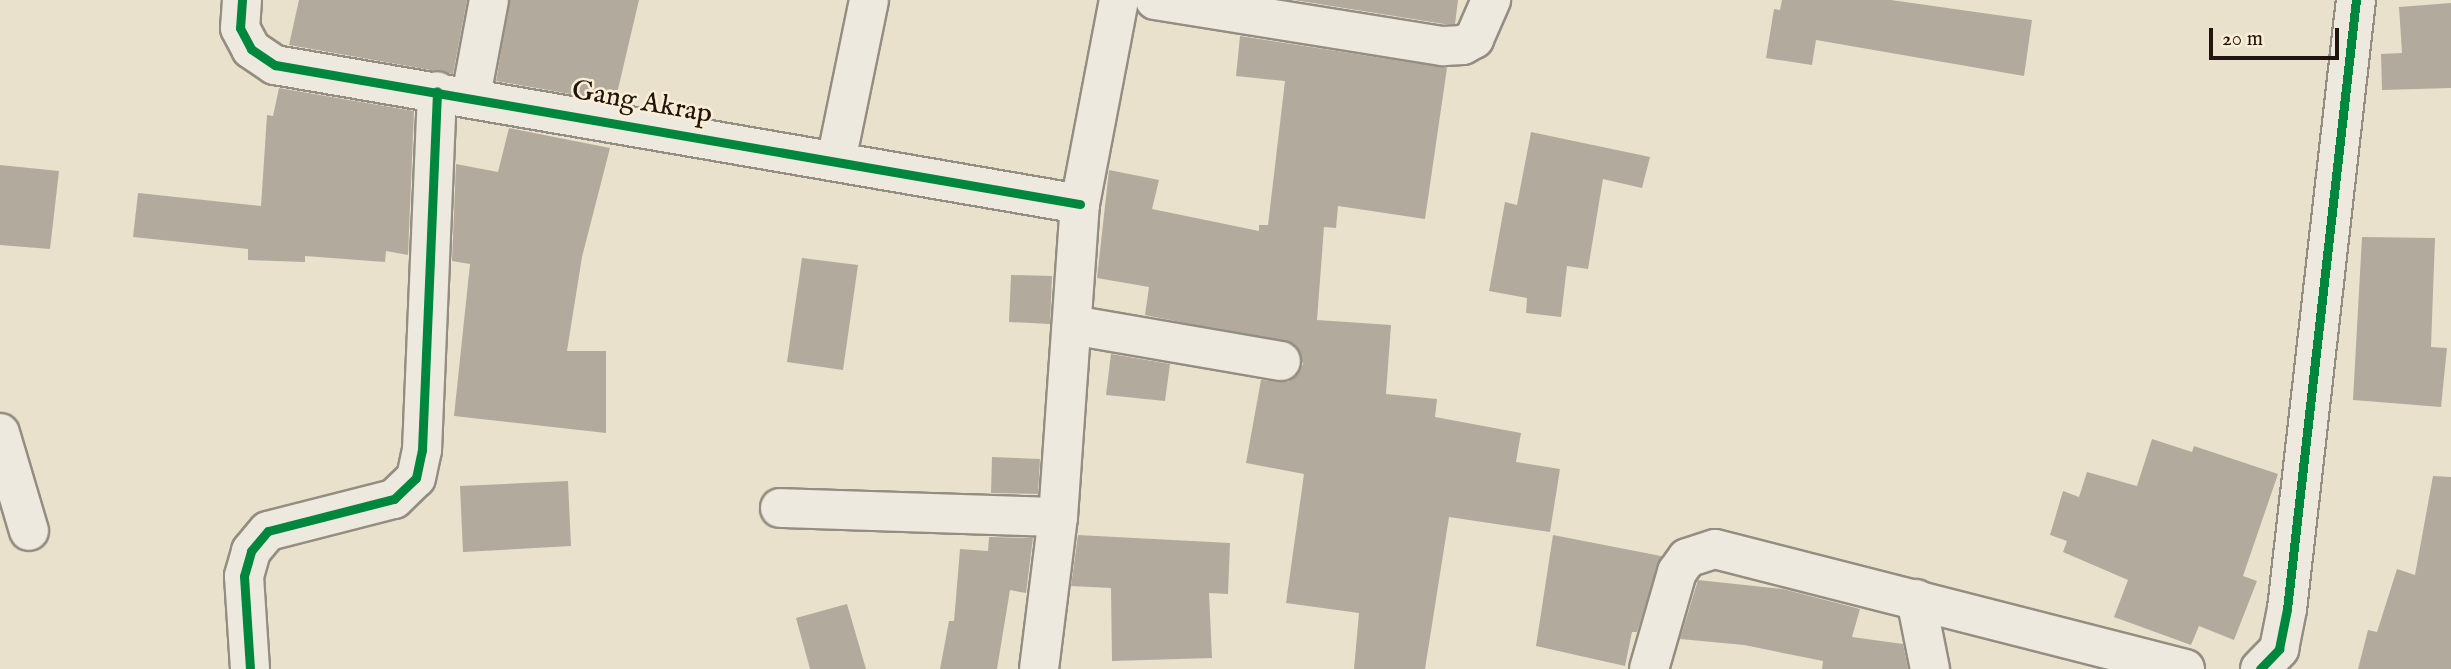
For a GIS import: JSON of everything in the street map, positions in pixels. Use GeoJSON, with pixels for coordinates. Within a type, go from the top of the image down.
{"type":"FeatureCollection","features":[{"type":"Feature","properties":{"kind":"street","name":"Gang Akrap"},"geometry":{"type":"LineString","coordinates":[[242,0],[240,28],[251,49],[275,65],[1080,204]]}},
{"type":"Feature","properties":{"kind":"street"},"geometry":{"type":"LineString","coordinates":[[250,669],[244,576],[251,551],[268,531],[394,499],[416,478],[422,450],[454,94],[489,0]]}},
{"type":"Feature","properties":{"kind":"street"},"geometry":{"type":"LineString","coordinates":[[836,161],[869,0]]}},
{"type":"Feature","properties":{"kind":"street"},"geometry":{"type":"LineString","coordinates":[[1039,669],[1058,517],[1080,204],[1119,0]]}},
{"type":"Feature","properties":{"kind":"street"},"geometry":{"type":"LineString","coordinates":[[1156,0],[1443,47],[1463,45],[1474,38],[1491,0]]}},
{"type":"Feature","properties":{"kind":"street"},"geometry":{"type":"LineString","coordinates":[[2262,668],[2279,649],[2287,609],[2356,0]]}},
{"type":"Feature","properties":{"kind":"street"},"geometry":{"type":"LineString","coordinates":[[1072,325],[1281,361]]}},
{"type":"Feature","properties":{"kind":"street"},"geometry":{"type":"LineString","coordinates":[[0,433],[29,531]]}},
{"type":"Feature","properties":{"kind":"street"},"geometry":{"type":"LineString","coordinates":[[780,508],[1058,517]]}},
{"type":"Feature","properties":{"kind":"street"},"geometry":{"type":"LineString","coordinates":[[1649,669],[1677,572],[1698,552],[1715,549],[2185,669]]}},
{"type":"Feature","properties":{"kind":"street"},"geometry":{"type":"LineString","coordinates":[[1916,599],[1930,669]]}},
{"type":"Feature","properties":{"kind":"building"},"geometry":{"type":"Polygon","coordinates":[[[299,0],[467,0],[453,74],[289,45],[299,0]]]}},
{"type":"Feature","properties":{"kind":"building"},"geometry":{"type":"Polygon","coordinates":[[[510,0],[639,0],[615,102],[496,81],[510,0]]]}},
{"type":"Feature","properties":{"kind":"building"},"geometry":{"type":"Polygon","coordinates":[[[1294,0],[1458,0],[1455,24],[1444,24],[1294,0]]]}},
{"type":"Feature","properties":{"kind":"building"},"geometry":{"type":"Polygon","coordinates":[[[1782,0],[1891,0],[2032,20],[2024,76],[1816,40],[1812,65],[1766,58],[1774,9],[1780,10],[1782,0]]]}},
{"type":"Feature","properties":{"kind":"building"},"geometry":{"type":"Polygon","coordinates":[[[2451,3],[2451,88],[2382,90],[2381,54],[2402,53],[2399,7],[2451,3]]]}},
{"type":"Feature","properties":{"kind":"building"},"geometry":{"type":"Polygon","coordinates":[[[1240,36],[1447,68],[1425,219],[1338,206],[1336,228],[1324,227],[1317,320],[1391,325],[1386,394],[1437,399],[1435,417],[1521,433],[1516,462],[1560,469],[1550,532],[1449,517],[1425,669],[1354,669],[1359,613],[1286,603],[1304,474],[1246,463],[1261,380],[1288,382],[1297,375],[1303,364],[1295,345],[1145,315],[1149,287],[1097,278],[1109,170],[1159,180],[1152,209],[1259,231],[1259,225],[1268,225],[1285,81],[1236,76],[1240,36]]]}},
{"type":"Feature","properties":{"kind":"building"},"geometry":{"type":"Polygon","coordinates":[[[279,88],[414,111],[408,255],[386,251],[385,262],[305,256],[305,262],[248,260],[248,249],[133,237],[138,193],[261,206],[267,115],[273,116],[279,88]]]}},
{"type":"Feature","properties":{"kind":"building"},"geometry":{"type":"Polygon","coordinates":[[[509,128],[610,148],[582,257],[567,351],[606,351],[606,433],[454,416],[470,264],[452,261],[456,164],[498,172],[509,128]]]}},
{"type":"Feature","properties":{"kind":"building"},"geometry":{"type":"Polygon","coordinates":[[[1531,132],[1650,157],[1642,188],[1603,179],[1588,269],[1567,266],[1561,317],[1526,313],[1527,298],[1489,291],[1505,202],[1517,205],[1531,132]]]}},
{"type":"Feature","properties":{"kind":"building"},"geometry":{"type":"Polygon","coordinates":[[[0,165],[59,171],[50,249],[0,245],[0,165]]]}},
{"type":"Feature","properties":{"kind":"building"},"geometry":{"type":"Polygon","coordinates":[[[2362,237],[2435,238],[2431,347],[2447,348],[2441,407],[2353,400],[2362,237]]]}},
{"type":"Feature","properties":{"kind":"building"},"geometry":{"type":"Polygon","coordinates":[[[802,258],[858,265],[843,370],[787,362],[802,258]]]}},
{"type":"Feature","properties":{"kind":"building"},"geometry":{"type":"Polygon","coordinates":[[[1011,275],[1052,276],[1050,324],[1009,322],[1011,275]]]}},
{"type":"Feature","properties":{"kind":"building"},"geometry":{"type":"Polygon","coordinates":[[[1111,354],[1170,364],[1165,401],[1106,395],[1111,354]]]}},
{"type":"Feature","properties":{"kind":"building"},"geometry":{"type":"Polygon","coordinates":[[[2152,439],[2192,452],[2194,446],[2278,474],[2243,576],[2257,581],[2234,640],[2199,626],[2191,645],[2114,617],[2128,580],[2063,552],[2067,541],[2050,535],[2063,491],[2079,497],[2087,472],[2137,486],[2152,439]]]}},
{"type":"Feature","properties":{"kind":"building"},"geometry":{"type":"Polygon","coordinates":[[[992,457],[1040,459],[1038,494],[991,493],[992,457]]]}},
{"type":"Feature","properties":{"kind":"building"},"geometry":{"type":"Polygon","coordinates":[[[2433,476],[2451,477],[2451,669],[2358,669],[2368,630],[2377,632],[2397,569],[2415,575],[2433,476]]]}},
{"type":"Feature","properties":{"kind":"building"},"geometry":{"type":"Polygon","coordinates":[[[568,481],[571,546],[463,552],[460,486],[568,481]]]}},
{"type":"Feature","properties":{"kind":"building"},"geometry":{"type":"Polygon","coordinates":[[[1078,535],[1230,543],[1228,594],[1209,593],[1212,658],[1112,661],[1111,588],[1071,586],[1078,535]]]}},
{"type":"Feature","properties":{"kind":"building"},"geometry":{"type":"Polygon","coordinates":[[[1553,535],[1661,556],[1637,632],[1632,632],[1625,666],[1536,646],[1553,535]]]}},
{"type":"Feature","properties":{"kind":"building"},"geometry":{"type":"Polygon","coordinates":[[[989,537],[1033,538],[1026,593],[1010,590],[997,669],[940,669],[949,621],[954,621],[960,549],[988,551],[989,537]]]}},
{"type":"Feature","properties":{"kind":"building"},"geometry":{"type":"Polygon","coordinates":[[[1698,580],[1783,589],[1860,609],[1852,637],[1903,644],[1908,669],[1822,669],[1823,661],[1744,645],[1680,639],[1698,580]]]}},
{"type":"Feature","properties":{"kind":"building"},"geometry":{"type":"Polygon","coordinates":[[[847,604],[866,669],[810,669],[796,618],[847,604]]]}},
{"type":"Feature","properties":{"kind":"cycle path"},"geometry":{"type":"LineString","coordinates":[[242,0],[240,28],[251,49],[275,65],[1080,204]]}},
{"type":"Feature","properties":{"kind":"cycle path"},"geometry":{"type":"LineString","coordinates":[[2260,669],[2279,649],[2287,609],[2356,0]]}},
{"type":"Feature","properties":{"kind":"cycle path"},"geometry":{"type":"LineString","coordinates":[[250,669],[244,576],[251,551],[268,531],[394,499],[416,478],[422,450],[437,91]]}}]}
